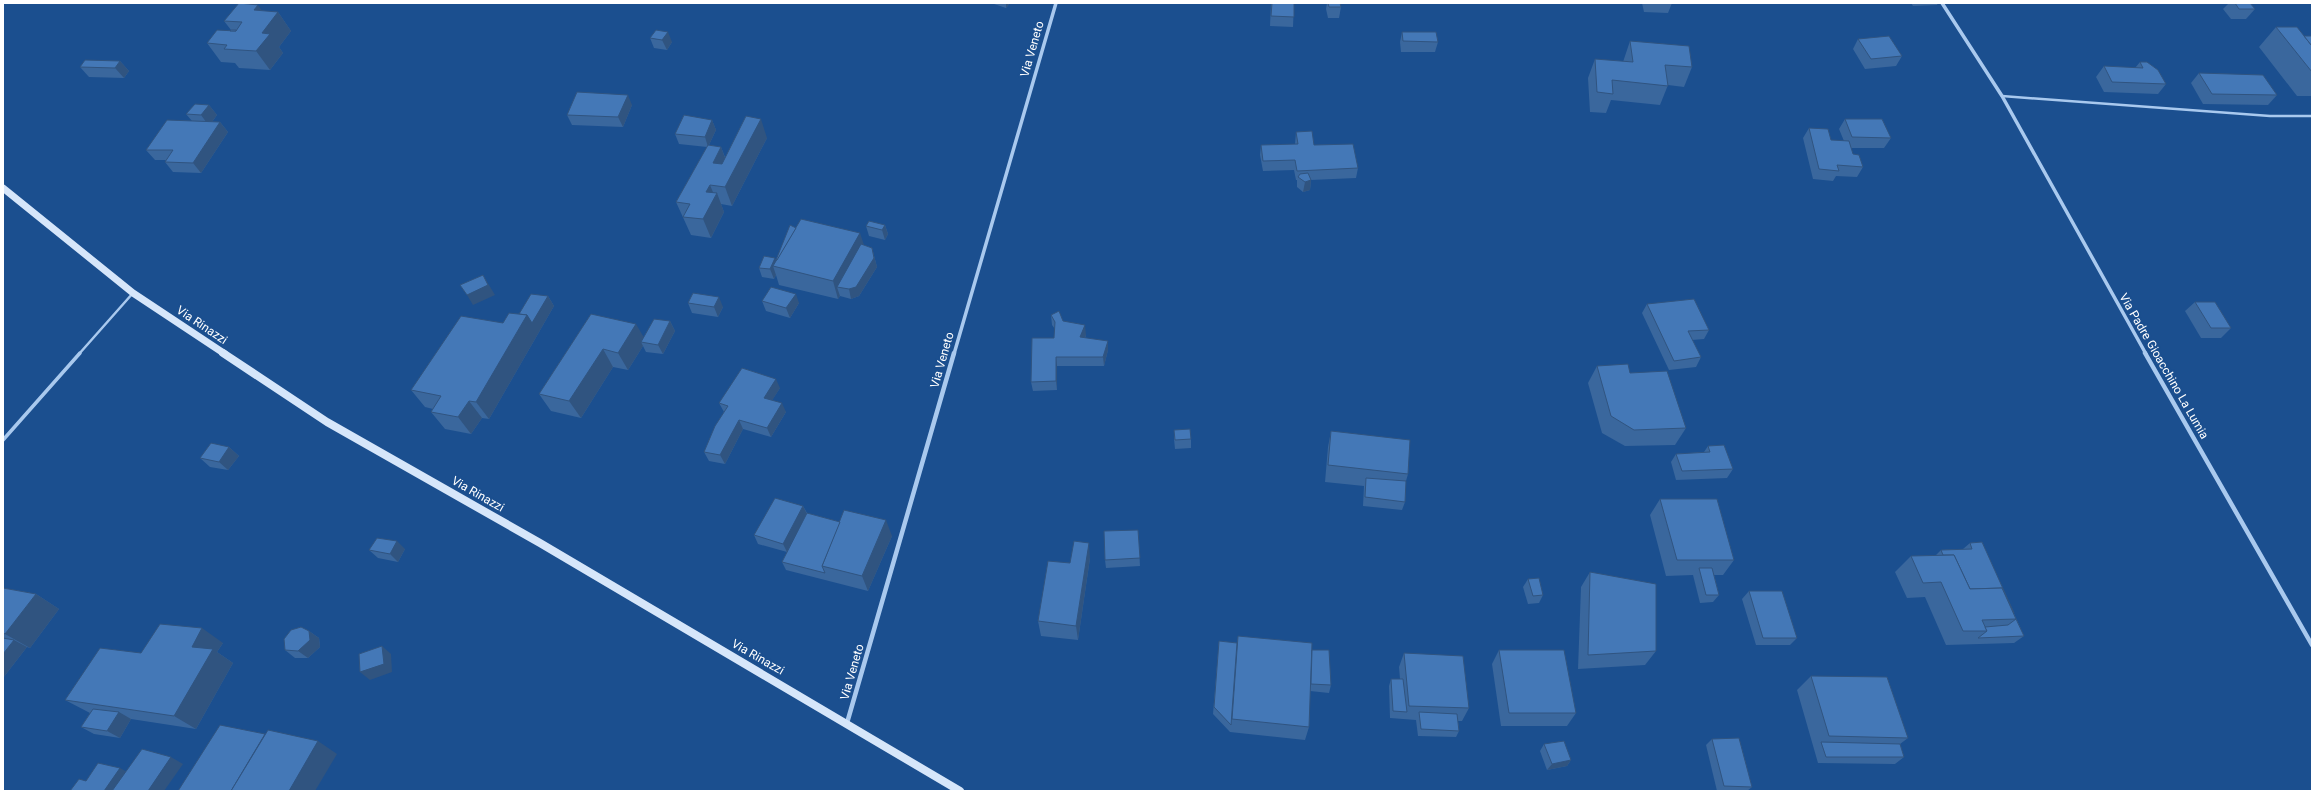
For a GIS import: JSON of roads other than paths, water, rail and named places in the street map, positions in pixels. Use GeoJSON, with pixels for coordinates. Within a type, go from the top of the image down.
{"type":"FeatureCollection","features":[{"type":"Feature","properties":{"kind":"street","name":"Via Veneto"},"geometry":{"type":"LineString","coordinates":[[848,724],[1056,3]]}},
{"type":"Feature","properties":{"kind":"street","name":"Via Padre Gioacchino La Lumia"},"geometry":{"type":"LineString","coordinates":[[1942,3],[2002,96],[2130,327],[2312,645]]}},
{"type":"Feature","properties":{"kind":"street","name":"Via Rinazzi"},"geometry":{"type":"LineString","coordinates":[[3,188],[132,293],[327,422],[540,543],[960,791]]}},
{"type":"Feature","properties":{"kind":"lane"},"geometry":{"type":"LineString","coordinates":[[2002,96],[2270,116],[2312,116]]}},
{"type":"Feature","properties":{"kind":"lane"},"geometry":{"type":"LineString","coordinates":[[3,440],[132,293]]}}]}
